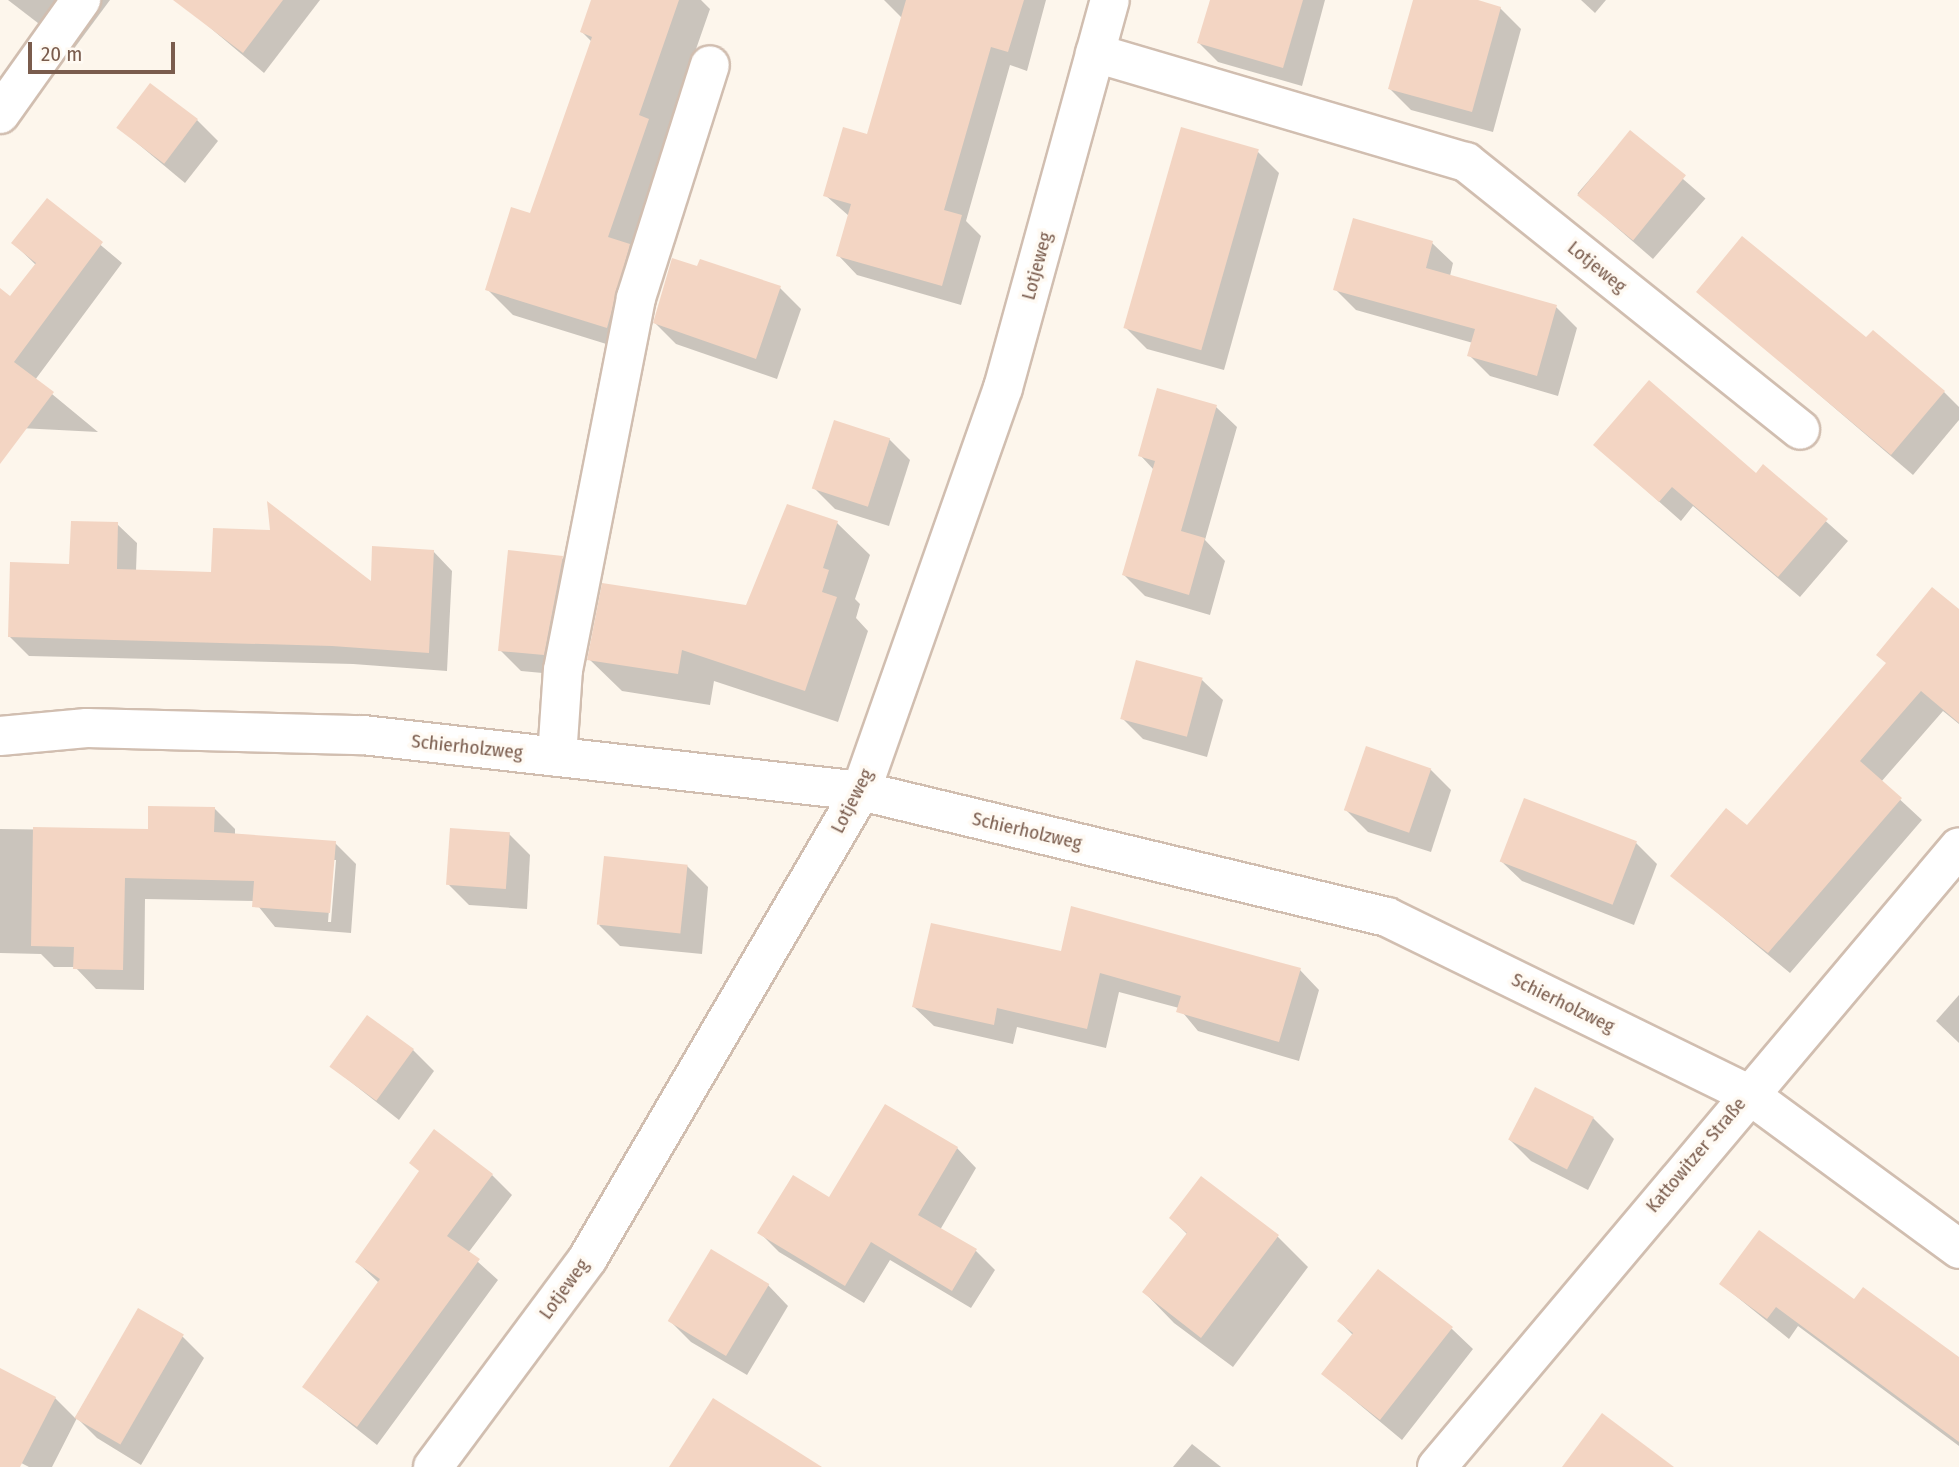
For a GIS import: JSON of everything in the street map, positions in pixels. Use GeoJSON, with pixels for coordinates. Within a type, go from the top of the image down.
{"type":"FeatureCollection","features":[{"type":"Feature","properties":{"kind":"street"},"geometry":{"type":"LineString","coordinates":[[0,114],[81,0]]}},
{"type":"Feature","properties":{"kind":"street","name":"Lotjeweg"},"geometry":{"type":"LineString","coordinates":[[433,1467],[588,1258],[861,792],[1003,388],[1110,0]]}},
{"type":"Feature","properties":{"kind":"street","name":"Lotjeweg"},"geometry":{"type":"LineString","coordinates":[[1095,53],[1466,162],[1800,430]]}},
{"type":"Feature","properties":{"kind":"street"},"geometry":{"type":"LineString","coordinates":[[557,757],[573,617],[636,298],[710,65]]}},
{"type":"Feature","properties":{"kind":"street","name":"Schierholzweg"},"geometry":{"type":"LineString","coordinates":[[0,736],[87,728],[363,735],[861,792],[1387,917],[1747,1093],[1959,1250]]}},
{"type":"Feature","properties":{"kind":"street","name":"Kattowitzer Straße"},"geometry":{"type":"LineString","coordinates":[[1437,1467],[1747,1093],[1959,846]]}},
{"type":"Feature","properties":{"kind":"building"},"geometry":{"type":"Polygon","coordinates":[[[173,0],[283,0],[243,53],[173,0]]]}},
{"type":"Feature","properties":{"kind":"building"},"geometry":{"type":"Polygon","coordinates":[[[591,0],[679,0],[639,115],[649,119],[608,237],[630,244],[607,328],[485,290],[511,207],[530,213],[592,37],[580,32],[591,0]]]}},
{"type":"Feature","properties":{"kind":"building"},"geometry":{"type":"Polygon","coordinates":[[[906,0],[1024,0],[1008,52],[991,47],[944,210],[962,215],[942,286],[836,256],[851,204],[823,196],[843,127],[867,134],[906,0]]]}},
{"type":"Feature","properties":{"kind":"building"},"geometry":{"type":"Polygon","coordinates":[[[1210,0],[1303,0],[1283,68],[1197,43],[1210,0]]]}},
{"type":"Feature","properties":{"kind":"building"},"geometry":{"type":"Polygon","coordinates":[[[1413,0],[1478,0],[1501,7],[1472,112],[1388,89],[1413,0]]]}},
{"type":"Feature","properties":{"kind":"building"},"geometry":{"type":"Polygon","coordinates":[[[150,83],[198,119],[164,164],[116,128],[150,83]]]}},
{"type":"Feature","properties":{"kind":"building"},"geometry":{"type":"Polygon","coordinates":[[[1181,127],[1259,149],[1201,350],[1123,328],[1181,127]]]}},
{"type":"Feature","properties":{"kind":"building"},"geometry":{"type":"Polygon","coordinates":[[[1630,130],[1686,175],[1633,241],[1577,195],[1630,130]]]}},
{"type":"Feature","properties":{"kind":"building"},"geometry":{"type":"Polygon","coordinates":[[[47,198],[103,242],[14,362],[54,392],[0,464],[0,288],[10,296],[36,263],[11,243],[47,198]]]}},
{"type":"Feature","properties":{"kind":"building"},"geometry":{"type":"Polygon","coordinates":[[[1353,218],[1433,241],[1426,268],[1557,305],[1537,376],[1467,356],[1475,329],[1333,290],[1353,218]]]}},
{"type":"Feature","properties":{"kind":"building"},"geometry":{"type":"Polygon","coordinates":[[[1742,236],[1866,337],[1873,330],[1945,391],[1891,455],[1696,292],[1742,236]]]}},
{"type":"Feature","properties":{"kind":"building"},"geometry":{"type":"Polygon","coordinates":[[[672,258],[697,266],[700,259],[781,286],[756,359],[653,323],[672,258]]]}},
{"type":"Feature","properties":{"kind":"building"},"geometry":{"type":"Polygon","coordinates":[[[1649,380],[1756,473],[1763,464],[1828,519],[1778,577],[1672,487],[1659,502],[1593,445],[1649,380]]]}},
{"type":"Feature","properties":{"kind":"building"},"geometry":{"type":"Polygon","coordinates":[[[1157,388],[1217,405],[1181,531],[1205,538],[1189,595],[1122,575],[1155,461],[1138,456],[1157,388]]]}},
{"type":"Feature","properties":{"kind":"building"},"geometry":{"type":"Polygon","coordinates":[[[834,420],[890,438],[868,507],[812,488],[834,420]]]}},
{"type":"Feature","properties":{"kind":"building"},"geometry":{"type":"Polygon","coordinates":[[[267,501],[371,581],[372,546],[434,550],[429,653],[332,646],[8,637],[10,562],[69,564],[71,521],[118,522],[117,569],[211,572],[213,528],[270,530],[267,501]]]}},
{"type":"Feature","properties":{"kind":"building"},"geometry":{"type":"Polygon","coordinates":[[[787,504],[838,521],[823,568],[829,570],[822,592],[837,597],[805,691],[682,650],[678,674],[587,660],[602,583],[746,605],[787,504]]]}},
{"type":"Feature","properties":{"kind":"building"},"geometry":{"type":"Polygon","coordinates":[[[508,550],[563,556],[544,655],[498,651],[508,550]]]}},
{"type":"Feature","properties":{"kind":"building"},"geometry":{"type":"Polygon","coordinates":[[[1932,587],[1959,609],[1959,723],[1921,691],[1860,761],[1902,798],[1768,953],[1670,876],[1726,808],[1747,825],[1886,663],[1876,655],[1932,587]]]}},
{"type":"Feature","properties":{"kind":"building"},"geometry":{"type":"Polygon","coordinates":[[[1136,660],[1203,678],[1187,737],[1120,719],[1136,660]]]}},
{"type":"Feature","properties":{"kind":"building"},"geometry":{"type":"Polygon","coordinates":[[[1366,746],[1431,768],[1409,833],[1344,810],[1366,746]]]}},
{"type":"Feature","properties":{"kind":"building"},"geometry":{"type":"Polygon","coordinates":[[[1524,798],[1637,841],[1613,905],[1500,861],[1524,798]]]}},
{"type":"Feature","properties":{"kind":"building"},"geometry":{"type":"Polygon","coordinates":[[[148,806],[215,807],[214,832],[336,841],[330,913],[252,907],[254,881],[125,878],[123,970],[73,969],[74,947],[31,946],[33,827],[148,829],[148,806]]]}},
{"type":"Feature","properties":{"kind":"building"},"geometry":{"type":"Polygon","coordinates":[[[450,828],[510,832],[506,889],[446,885],[450,828]]]}},
{"type":"Feature","properties":{"kind":"building"},"geometry":{"type":"Polygon","coordinates":[[[604,856],[688,865],[680,933],[597,925],[604,856]]]}},
{"type":"Feature","properties":{"kind":"building"},"geometry":{"type":"Polygon","coordinates":[[[1071,906],[1301,968],[1279,1042],[1176,1012],[1181,996],[1100,973],[1087,1029],[997,1008],[994,1025],[912,1007],[931,923],[1061,951],[1071,906]]]}},
{"type":"Feature","properties":{"kind":"building"},"geometry":{"type":"Polygon","coordinates":[[[367,1015],[414,1049],[376,1101],[329,1067],[367,1015]]]}},
{"type":"Feature","properties":{"kind":"building"},"geometry":{"type":"Polygon","coordinates":[[[1535,1087],[1594,1117],[1567,1170],[1508,1140],[1535,1087]]]}},
{"type":"Feature","properties":{"kind":"building"},"geometry":{"type":"Polygon","coordinates":[[[885,1104],[958,1147],[918,1215],[977,1249],[952,1291],[871,1242],[845,1286],[757,1233],[793,1175],[829,1197],[885,1104]]]}},
{"type":"Feature","properties":{"kind":"building"},"geometry":{"type":"Polygon","coordinates":[[[434,1129],[493,1174],[447,1236],[480,1259],[357,1427],[302,1387],[380,1279],[355,1262],[419,1171],[409,1163],[434,1129]]]}},
{"type":"Feature","properties":{"kind":"building"},"geometry":{"type":"Polygon","coordinates":[[[1201,1176],[1279,1235],[1201,1338],[1142,1292],[1187,1233],[1169,1218],[1201,1176]]]}},
{"type":"Feature","properties":{"kind":"building"},"geometry":{"type":"Polygon","coordinates":[[[1759,1230],[1854,1299],[1863,1287],[1959,1357],[1959,1442],[1776,1307],[1767,1319],[1719,1284],[1759,1230]]]}},
{"type":"Feature","properties":{"kind":"building"},"geometry":{"type":"Polygon","coordinates":[[[711,1249],[769,1284],[726,1356],[668,1321],[711,1249]]]}},
{"type":"Feature","properties":{"kind":"building"},"geometry":{"type":"Polygon","coordinates":[[[1378,1269],[1453,1327],[1380,1420],[1321,1374],[1353,1333],[1337,1321],[1378,1269]]]}},
{"type":"Feature","properties":{"kind":"building"},"geometry":{"type":"Polygon","coordinates":[[[138,1308],[184,1334],[120,1444],[74,1418],[138,1308]]]}},
{"type":"Feature","properties":{"kind":"building"},"geometry":{"type":"Polygon","coordinates":[[[0,1368],[56,1397],[20,1467],[0,1467],[0,1368]]]}},
{"type":"Feature","properties":{"kind":"building"},"geometry":{"type":"Polygon","coordinates":[[[713,1398],[822,1467],[669,1467],[713,1398]]]}},
{"type":"Feature","properties":{"kind":"building"},"geometry":{"type":"Polygon","coordinates":[[[1602,1413],[1674,1467],[1562,1467],[1602,1413]]]}}]}
